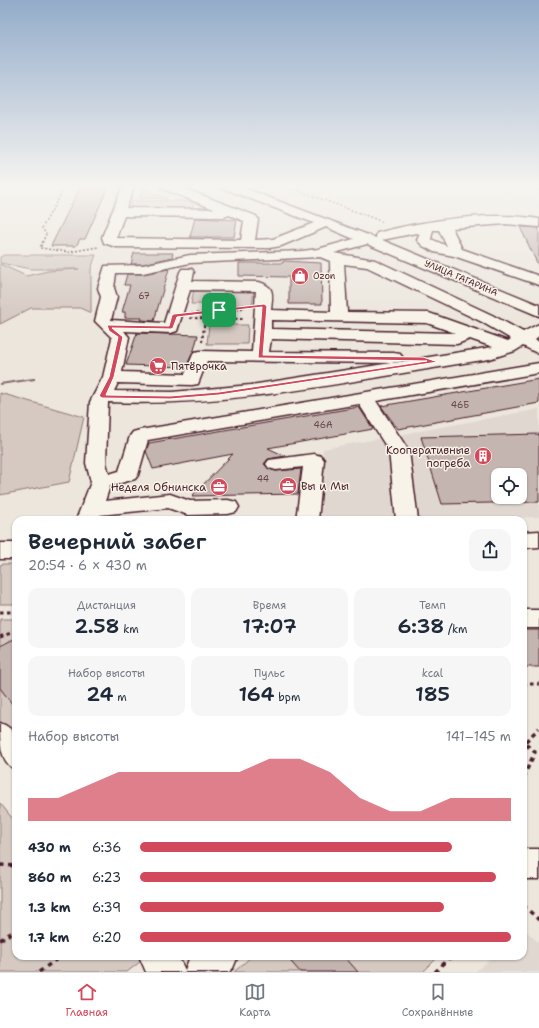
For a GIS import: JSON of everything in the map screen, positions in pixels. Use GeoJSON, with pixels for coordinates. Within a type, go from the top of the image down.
{"type":"FeatureCollection","features":[{"type":"Feature","properties":{"kind":"main road"},"geometry":{"type":"LineString","coordinates":[[527,540],[539,540]]}},
{"type":"Feature","properties":{"kind":"main road"},"geometry":{"type":"LineString","coordinates":[[0,551],[12,551]]}},
{"type":"Feature","properties":{"kind":"street"},"geometry":{"type":"LineString","coordinates":[[111,230],[109,240],[112,242],[167,234],[247,245],[276,243],[307,230]]}},
{"type":"Feature","properties":{"kind":"street"},"geometry":{"type":"LineString","coordinates":[[247,245],[249,230]]}},
{"type":"Feature","properties":{"kind":"street","name":"УЛИЦА ГАГАРИНА"},"geometry":{"type":"LineString","coordinates":[[354,230],[380,237],[539,311]]}},
{"type":"Feature","properties":{"kind":"street","name":"УЛИЦА ГАГАРИНА"},"geometry":{"type":"LineString","coordinates":[[364,230],[539,302]]}},
{"type":"Feature","properties":{"kind":"street"},"geometry":{"type":"LineString","coordinates":[[228,507],[188,508],[170,501],[89,514],[101,482],[96,463],[99,402],[112,377],[120,337],[103,321],[109,297],[106,288],[110,270],[143,268],[190,259],[302,255],[319,253],[409,230]]}},
{"type":"Feature","properties":{"kind":"street"},"geometry":{"type":"LineString","coordinates":[[424,230],[427,232],[424,240],[430,245],[445,251],[456,252],[539,281]]}},
{"type":"Feature","properties":{"kind":"street"},"geometry":{"type":"LineString","coordinates":[[446,230],[456,252]]}},
{"type":"Feature","properties":{"kind":"street"},"geometry":{"type":"LineString","coordinates":[[319,253],[337,259],[370,263],[486,318],[516,342]]}},
{"type":"Feature","properties":{"kind":"street"},"geometry":{"type":"LineString","coordinates":[[109,326],[171,328],[190,259]]}},
{"type":"Feature","properties":{"kind":"street"},"geometry":{"type":"LineString","coordinates":[[337,259],[339,317]]}},
{"type":"Feature","properties":{"kind":"street"},"geometry":{"type":"LineString","coordinates":[[183,286],[259,286],[264,289],[264,319],[260,357]]}},
{"type":"Feature","properties":{"kind":"street"},"geometry":{"type":"LineString","coordinates":[[264,319],[339,317],[429,318],[468,333],[516,342],[539,349]]}},
{"type":"Feature","properties":{"kind":"street"},"geometry":{"type":"LineString","coordinates":[[264,319],[457,339],[468,333]]}},
{"type":"Feature","properties":{"kind":"street"},"geometry":{"type":"LineString","coordinates":[[102,396],[178,397],[219,394],[489,354],[516,342],[539,329]]}},
{"type":"Feature","properties":{"kind":"street"},"geometry":{"type":"LineString","coordinates":[[192,380],[200,356],[423,359],[436,362]]}},
{"type":"Feature","properties":{"kind":"street"},"geometry":{"type":"LineString","coordinates":[[101,482],[128,475],[140,436],[365,399],[539,368]]}},
{"type":"Feature","properties":{"kind":"street"},"geometry":{"type":"LineString","coordinates":[[112,377],[192,380],[312,381]]}},
{"type":"Feature","properties":{"kind":"street"},"geometry":{"type":"LineString","coordinates":[[365,399],[400,451],[407,516]]}},
{"type":"Feature","properties":{"kind":"street"},"geometry":{"type":"LineString","coordinates":[[276,464],[314,460],[307,516]]}},
{"type":"Feature","properties":{"kind":"street"},"geometry":{"type":"LineString","coordinates":[[527,619],[539,619]]}},
{"type":"Feature","properties":{"kind":"street"},"geometry":{"type":"LineString","coordinates":[[0,735],[12,752]]}},
{"type":"Feature","properties":{"kind":"street"},"geometry":{"type":"LineString","coordinates":[[527,864],[539,864]]}},
{"type":"Feature","properties":{"kind":"street"},"geometry":{"type":"LineString","coordinates":[[159,960],[168,972]]}},
{"type":"Feature","properties":{"kind":"street"},"geometry":{"type":"LineString","coordinates":[[202,972],[216,960]]}},
{"type":"Feature","properties":{"kind":"path"},"geometry":{"type":"LineString","coordinates":[[44,230],[46,234],[40,248],[49,251],[85,251],[112,242]]}},
{"type":"Feature","properties":{"kind":"path"},"geometry":{"type":"LineString","coordinates":[[380,237],[383,230]]}},
{"type":"Feature","properties":{"kind":"path"},"geometry":{"type":"LineString","coordinates":[[174,317],[264,319]]}},
{"type":"Feature","properties":{"kind":"path"},"geometry":{"type":"LineString","coordinates":[[174,317],[205,319],[264,319]]}},
{"type":"Feature","properties":{"kind":"path"},"geometry":{"type":"LineString","coordinates":[[200,356],[205,319]]}},
{"type":"Feature","properties":{"kind":"path"},"geometry":{"type":"LineString","coordinates":[[0,612],[12,612]]}},
{"type":"Feature","properties":{"kind":"path"},"geometry":{"type":"LineString","coordinates":[[0,637],[12,632]]}},
{"type":"Feature","properties":{"kind":"path"},"geometry":{"type":"LineString","coordinates":[[527,684],[539,684]]}},
{"type":"Feature","properties":{"kind":"path"},"geometry":{"type":"LineString","coordinates":[[527,740],[539,728]]}},
{"type":"Feature","properties":{"kind":"path"},"geometry":{"type":"LineString","coordinates":[[527,745],[535,752],[527,767]]}},
{"type":"Feature","properties":{"kind":"path"},"geometry":{"type":"LineString","coordinates":[[0,865],[12,866]]}},
{"type":"Feature","properties":{"kind":"path"},"geometry":{"type":"LineString","coordinates":[[527,909],[539,920]]}},
{"type":"Feature","properties":{"kind":"path"},"geometry":{"type":"LineString","coordinates":[[0,940],[12,932]]}},
{"type":"Feature","properties":{"kind":"path"},"geometry":{"type":"LineString","coordinates":[[38,972],[55,960]]}},
{"type":"Feature","properties":{"kind":"path"},"geometry":{"type":"LineString","coordinates":[[435,972],[448,960]]}},
{"type":"Feature","properties":{"kind":"shaded area"},"geometry":{"type":"Polygon","coordinates":[[[4,255],[96,255],[91,269],[91,313],[80,308],[31,308],[0,324],[0,264],[26,276],[48,271],[79,269],[31,269],[0,263],[0,257],[4,255]]]}},
{"type":"Feature","properties":{"kind":"shaded area"},"geometry":{"type":"Polygon","coordinates":[[[194,289],[254,290],[252,305],[191,304],[194,289]]]}},
{"type":"Feature","properties":{"kind":"shaded area"},"geometry":{"type":"Polygon","coordinates":[[[209,325],[248,325],[247,344],[207,344],[209,325]]]}},
{"type":"Feature","properties":{"kind":"shaded area"},"geometry":{"type":"Polygon","coordinates":[[[0,393],[84,417],[69,482],[0,495],[0,393]]]}},
{"type":"Feature","properties":{"kind":"shaded area"},"geometry":{"type":"Polygon","coordinates":[[[539,409],[539,517],[527,517],[527,516],[318,516],[323,449],[539,409]]]}},
{"type":"Feature","properties":{"kind":"shaded area"},"geometry":{"type":"Polygon","coordinates":[[[12,564],[12,604],[0,604],[0,565],[12,564]]]}},
{"type":"Feature","properties":{"kind":"shaded area"},"geometry":{"type":"Polygon","coordinates":[[[0,619],[12,619],[12,738],[0,722],[0,619]]]}},
{"type":"Feature","properties":{"kind":"shaded area"},"geometry":{"type":"Polygon","coordinates":[[[0,803],[12,818],[12,960],[142,960],[127,972],[0,972],[0,803]]]}},
{"type":"Feature","properties":{"kind":"shaded area"},"geometry":{"type":"Polygon","coordinates":[[[527,932],[539,943],[539,972],[475,972],[489,960],[527,960],[527,932]]]}},
{"type":"Feature","properties":{"kind":"shaded area"},"geometry":{"type":"Polygon","coordinates":[[[248,960],[435,960],[423,972],[234,972],[248,960]]]}},
{"type":"Feature","properties":{"kind":"building"},"geometry":{"type":"Polygon","coordinates":[[[59,230],[89,230],[85,239],[80,239],[76,246],[51,246],[59,230]]]}},
{"type":"Feature","properties":{"kind":"building"},"geometry":{"type":"Polygon","coordinates":[[[192,230],[235,230],[234,237],[190,237],[192,230]]]}},
{"type":"Feature","properties":{"kind":"building"},"geometry":{"type":"Polygon","coordinates":[[[522,230],[539,230],[539,267],[522,230]]]}},
{"type":"Feature","properties":{"kind":"building"},"geometry":{"type":"Polygon","coordinates":[[[134,253],[173,253],[172,257],[143,264],[131,264],[134,253]]]}},
{"type":"Feature","properties":{"kind":"building"},"geometry":{"type":"Polygon","coordinates":[[[283,261],[321,263],[322,304],[289,304],[289,277],[239,276],[239,263],[283,263],[283,261]]]}},
{"type":"Feature","properties":{"kind":"building"},"geometry":{"type":"Polygon","coordinates":[[[169,269],[154,321],[141,320],[142,318],[125,318],[125,312],[122,312],[130,285],[124,285],[127,274],[143,274],[169,269]]]}},
{"type":"Feature","properties":{"kind":"building"},"geometry":{"type":"Polygon","coordinates":[[[137,333],[198,335],[194,350],[186,367],[126,365],[137,333]]]}},
{"type":"Feature","properties":{"kind":"building"},"geometry":{"type":"Polygon","coordinates":[[[539,379],[539,403],[398,429],[381,406],[539,379]]]}},
{"type":"Feature","properties":{"kind":"building"},"geometry":{"type":"Polygon","coordinates":[[[359,407],[373,429],[268,448],[285,456],[268,459],[264,464],[269,469],[276,471],[301,469],[298,494],[192,496],[233,454],[153,469],[146,451],[149,443],[359,407]]]}},
{"type":"Feature","properties":{"kind":"building","name":"Кооперативные погреба"},"geometry":{"type":"Polygon","coordinates":[[[539,434],[539,502],[527,502],[527,468],[491,468],[491,503],[442,504],[421,437],[539,434]]]}},
{"type":"Feature","properties":{"kind":"building"},"geometry":{"type":"Polygon","coordinates":[[[527,630],[539,630],[539,667],[527,667],[527,630]]]}},
{"type":"Feature","properties":{"kind":"building"},"geometry":{"type":"Polygon","coordinates":[[[12,640],[12,704],[0,688],[0,646],[12,640]]]}},
{"type":"Feature","properties":{"kind":"building"},"geometry":{"type":"Polygon","coordinates":[[[290,960],[348,960],[358,972],[300,972],[290,960]]]}},
{"type":"Feature","properties":{"kind":"waterway"},"geometry":{"type":"LineString","coordinates":[[0,384],[33,379]]}},
{"type":"Feature","properties":{"kind":"place","name":"Ozon"},"geometry":{"type":"Point","coordinates":[300,276]}},
{"type":"Feature","properties":{"kind":"place","name":"Пятёрочка"},"geometry":{"type":"Point","coordinates":[158,366]}},
{"type":"Feature","properties":{"kind":"place","name":"Кооперативные погреба"},"geometry":{"type":"Point","coordinates":[483,456]}},
{"type":"Feature","properties":{"kind":"place","name":"Вы и Мы"},"geometry":{"type":"Point","coordinates":[288,486]}},
{"type":"Feature","properties":{"kind":"place","name":"Неделя Обнинска"},"geometry":{"type":"Point","coordinates":[219,487]}},
{"type":"Feature","properties":{"kind":"route"},"geometry":{"type":"LineString","coordinates":[[264,306],[260,357],[423,359],[436,362],[219,394],[170,398],[102,396],[112,377],[120,337],[111,330],[109,326],[171,328],[174,315],[219,310],[264,306]]}}]}
